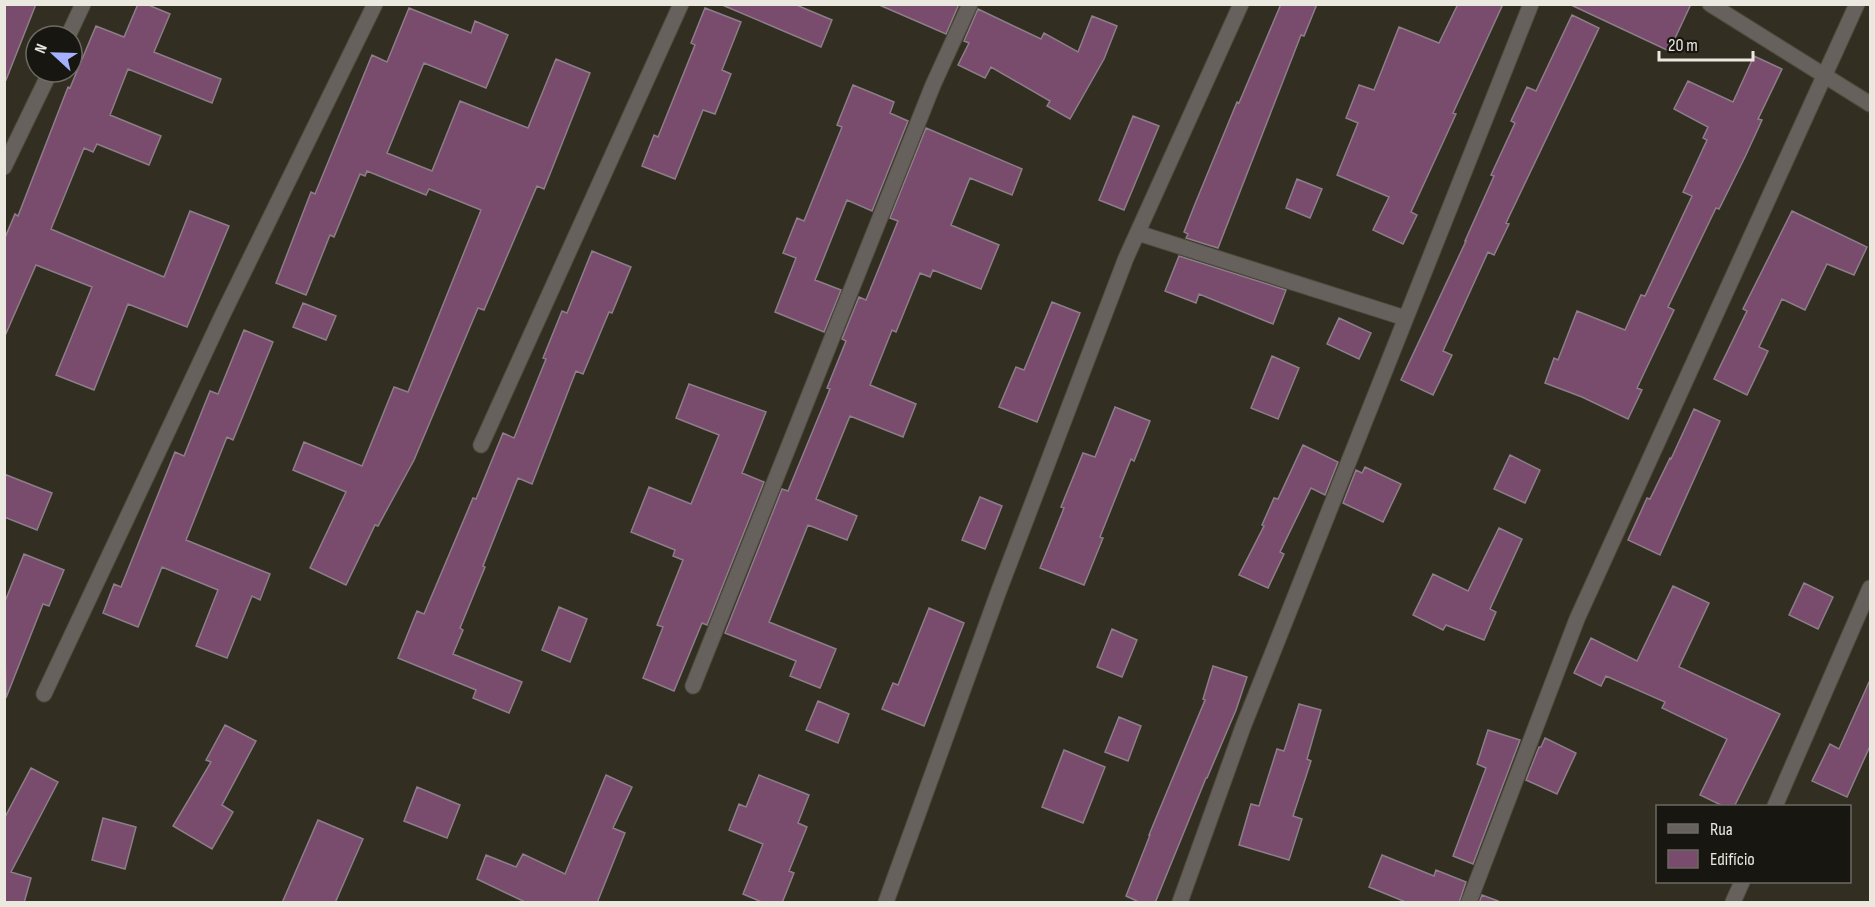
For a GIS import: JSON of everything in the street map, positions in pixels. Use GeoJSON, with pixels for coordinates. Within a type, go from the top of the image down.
{"type":"FeatureCollection","features":[{"type":"Feature","properties":{"kind":"street"},"geometry":{"type":"LineString","coordinates":[[74,24],[83,4]]}},
{"type":"Feature","properties":{"kind":"street"},"geometry":{"type":"LineString","coordinates":[[44,694],[223,314],[375,4]]}},
{"type":"Feature","properties":{"kind":"street"},"geometry":{"type":"LineString","coordinates":[[481,445],[681,4]]}},
{"type":"Feature","properties":{"kind":"street"},"geometry":{"type":"LineString","coordinates":[[693,686],[933,85],[969,4]]}},
{"type":"Feature","properties":{"kind":"street"},"geometry":{"type":"LineString","coordinates":[[886,903],[1003,582],[1126,258],[1241,4]]}},
{"type":"Feature","properties":{"kind":"street"},"geometry":{"type":"LineString","coordinates":[[1180,903],[1243,727],[1531,4]]}},
{"type":"Feature","properties":{"kind":"street"},"geometry":{"type":"LineString","coordinates":[[1710,4],[1870,104]]}},
{"type":"Feature","properties":{"kind":"street"},"geometry":{"type":"LineString","coordinates":[[1469,903],[1577,619],[1857,4]]}},
{"type":"Feature","properties":{"kind":"street"},"geometry":{"type":"LineString","coordinates":[[4,167],[44,84]]}},
{"type":"Feature","properties":{"kind":"street"},"geometry":{"type":"LineString","coordinates":[[1138,233],[1405,318]]}},
{"type":"Feature","properties":{"kind":"street"},"geometry":{"type":"LineString","coordinates":[[1776,805],[1870,588]]}},
{"type":"Feature","properties":{"kind":"street"},"geometry":{"type":"LineString","coordinates":[[1733,903],[1742,883]]}},
{"type":"Feature","properties":{"kind":"building"},"geometry":{"type":"Polygon","coordinates":[[[4,4],[36,4],[28,24],[24,24],[24,34],[6,80],[4,80],[4,4]]]}},
{"type":"Feature","properties":{"kind":"building"},"geometry":{"type":"Polygon","coordinates":[[[138,4],[146,4],[170,14],[154,52],[221,79],[212,103],[128,69],[110,115],[161,136],[149,165],[97,144],[93,152],[84,148],[51,229],[164,277],[190,211],[229,226],[187,327],[128,304],[94,390],[56,375],[92,287],[36,265],[4,338],[4,240],[15,214],[18,216],[68,87],[70,88],[72,84],[84,84],[84,55],[96,26],[124,37],[138,4]]]}},
{"type":"Feature","properties":{"kind":"building"},"geometry":{"type":"Polygon","coordinates":[[[720,4],[794,4],[832,20],[821,47],[720,4]]]}},
{"type":"Feature","properties":{"kind":"building"},"geometry":{"type":"Polygon","coordinates":[[[877,4],[959,4],[946,34],[877,4]]]}},
{"type":"Feature","properties":{"kind":"building"},"geometry":{"type":"Polygon","coordinates":[[[1281,4],[1317,4],[1304,36],[1301,35],[1218,248],[1186,238],[1188,234],[1184,232],[1195,204],[1281,4]]]}},
{"type":"Feature","properties":{"kind":"building"},"geometry":{"type":"Polygon","coordinates":[[[1458,4],[1503,4],[1411,212],[1417,215],[1403,244],[1373,230],[1389,197],[1337,175],[1358,123],[1346,118],[1359,85],[1374,90],[1399,27],[1439,43],[1458,4]]]}},
{"type":"Feature","properties":{"kind":"building"},"geometry":{"type":"Polygon","coordinates":[[[1569,4],[1691,4],[1669,51],[1569,4]]]}},
{"type":"Feature","properties":{"kind":"building"},"geometry":{"type":"Polygon","coordinates":[[[409,8],[471,33],[475,21],[508,35],[486,88],[424,63],[387,153],[432,171],[460,101],[528,128],[556,59],[590,73],[544,189],[537,186],[484,310],[478,308],[414,460],[378,526],[375,525],[346,585],[310,568],[346,492],[293,470],[304,442],[362,466],[394,387],[408,392],[481,210],[429,189],[426,195],[367,171],[365,176],[360,174],[334,237],[330,235],[306,295],[276,283],[311,192],[315,194],[372,55],[387,62],[409,8]]]}},
{"type":"Feature","properties":{"kind":"building"},"geometry":{"type":"Polygon","coordinates":[[[705,8],[741,22],[722,70],[731,74],[715,114],[703,110],[675,179],[642,166],[654,135],[658,137],[695,45],[691,43],[705,8]]]}},
{"type":"Feature","properties":{"kind":"building"},"geometry":{"type":"Polygon","coordinates":[[[978,9],[1041,39],[1044,33],[1078,52],[1092,16],[1117,26],[1104,59],[1070,119],[1047,106],[1050,101],[991,67],[985,78],[958,65],[969,43],[964,41],[978,9]]]}},
{"type":"Feature","properties":{"kind":"building"},"geometry":{"type":"Polygon","coordinates":[[[1572,15],[1599,28],[1506,223],[1509,224],[1494,255],[1488,252],[1443,351],[1452,355],[1433,395],[1401,380],[1494,176],[1491,175],[1515,123],[1511,121],[1527,87],[1536,91],[1572,15]]]}},
{"type":"Feature","properties":{"kind":"building"},"geometry":{"type":"Polygon","coordinates":[[[1754,56],[1782,69],[1758,119],[1762,120],[1745,157],[1719,209],[1716,208],[1668,307],[1674,310],[1637,388],[1642,390],[1628,419],[1582,397],[1545,383],[1554,358],[1558,360],[1577,311],[1625,330],[1641,295],[1645,296],[1692,196],[1683,192],[1707,140],[1703,138],[1708,127],[1674,109],[1688,81],[1733,102],[1754,56]]]}},
{"type":"Feature","properties":{"kind":"building"},"geometry":{"type":"Polygon","coordinates":[[[853,85],[894,102],[890,113],[908,121],[872,211],[847,200],[815,280],[841,290],[824,332],[775,312],[796,258],[783,253],[797,218],[804,221],[842,127],[837,125],[853,85]]]}},
{"type":"Feature","properties":{"kind":"building"},"geometry":{"type":"Polygon","coordinates":[[[1133,116],[1159,126],[1124,210],[1099,200],[1133,116]]]}},
{"type":"Feature","properties":{"kind":"building"},"geometry":{"type":"Polygon","coordinates":[[[926,128],[1022,169],[1012,195],[970,178],[951,225],[999,245],[981,289],[933,270],[930,277],[920,273],[896,332],[892,330],[870,385],[916,404],[903,437],[850,416],[816,499],[857,516],[847,540],[808,525],[769,622],[836,649],[820,688],[790,676],[796,661],[725,633],[782,489],[788,491],[830,389],[827,388],[846,341],[842,339],[859,297],[866,300],[898,221],[890,218],[926,128]]]}},
{"type":"Feature","properties":{"kind":"building"},"geometry":{"type":"Polygon","coordinates":[[[1297,179],[1322,189],[1310,218],[1286,208],[1297,179]]]}},
{"type":"Feature","properties":{"kind":"building"},"geometry":{"type":"Polygon","coordinates":[[[1792,211],[1867,247],[1854,275],[1827,264],[1805,310],[1782,299],[1759,347],[1768,351],[1747,395],[1714,379],[1747,311],[1743,309],[1792,211]]]}},
{"type":"Feature","properties":{"kind":"building"},"geometry":{"type":"Polygon","coordinates":[[[592,251],[631,267],[583,374],[576,371],[532,484],[518,478],[460,628],[463,630],[453,654],[522,682],[509,713],[473,698],[476,690],[398,658],[417,611],[424,614],[503,433],[514,438],[546,359],[543,358],[562,311],[567,313],[592,251]]]}},
{"type":"Feature","properties":{"kind":"building"},"geometry":{"type":"Polygon","coordinates":[[[1179,256],[1286,290],[1273,324],[1199,294],[1196,303],[1165,291],[1179,256]]]}},
{"type":"Feature","properties":{"kind":"building"},"geometry":{"type":"Polygon","coordinates":[[[1052,302],[1080,313],[1037,422],[999,407],[1016,367],[1024,370],[1052,302]]]}},
{"type":"Feature","properties":{"kind":"building"},"geometry":{"type":"Polygon","coordinates":[[[303,303],[336,316],[326,340],[293,327],[303,303]]]}},
{"type":"Feature","properties":{"kind":"building"},"geometry":{"type":"Polygon","coordinates":[[[1339,318],[1371,333],[1359,359],[1327,344],[1339,318]]]}},
{"type":"Feature","properties":{"kind":"building"},"geometry":{"type":"Polygon","coordinates":[[[244,330],[273,342],[233,440],[227,437],[186,540],[270,574],[260,600],[252,596],[227,658],[196,646],[218,590],[162,567],[138,627],[103,613],[114,584],[121,587],[175,452],[184,456],[210,391],[218,394],[244,330]]]}},
{"type":"Feature","properties":{"kind":"building"},"geometry":{"type":"Polygon","coordinates":[[[1272,356],[1299,368],[1278,419],[1251,408],[1272,356]]]}},
{"type":"Feature","properties":{"kind":"building"},"geometry":{"type":"Polygon","coordinates":[[[689,384],[766,412],[742,473],[764,482],[707,625],[702,623],[674,691],[643,678],[663,627],[657,625],[683,560],[673,556],[675,550],[631,532],[649,487],[691,504],[719,435],[676,418],[689,384]]]}},
{"type":"Feature","properties":{"kind":"building"},"geometry":{"type":"Polygon","coordinates":[[[1115,407],[1150,421],[1134,461],[1131,459],[1084,585],[1040,568],[1083,453],[1095,457],[1115,407]]]}},
{"type":"Feature","properties":{"kind":"building"},"geometry":{"type":"Polygon","coordinates":[[[1694,409],[1720,421],[1660,555],[1628,540],[1647,498],[1650,499],[1671,459],[1694,409]]]}},
{"type":"Feature","properties":{"kind":"building"},"geometry":{"type":"Polygon","coordinates":[[[1303,445],[1338,462],[1325,495],[1311,488],[1280,552],[1284,554],[1268,588],[1239,575],[1264,526],[1262,525],[1274,498],[1278,499],[1303,445]]]}},
{"type":"Feature","properties":{"kind":"building"},"geometry":{"type":"Polygon","coordinates":[[[1510,455],[1540,470],[1525,503],[1494,489],[1510,455]]]}},
{"type":"Feature","properties":{"kind":"building"},"geometry":{"type":"Polygon","coordinates":[[[1365,467],[1401,484],[1383,522],[1343,503],[1356,470],[1362,473],[1365,467]]]}},
{"type":"Feature","properties":{"kind":"building"},"geometry":{"type":"Polygon","coordinates":[[[4,474],[52,493],[37,530],[4,517],[4,474]]]}},
{"type":"Feature","properties":{"kind":"building"},"geometry":{"type":"Polygon","coordinates":[[[980,497],[1002,506],[985,549],[962,540],[980,497]]]}},
{"type":"Feature","properties":{"kind":"building"},"geometry":{"type":"Polygon","coordinates":[[[1499,528],[1522,539],[1490,609],[1496,612],[1484,640],[1446,625],[1443,630],[1413,615],[1433,574],[1468,591],[1499,528]]]}},
{"type":"Feature","properties":{"kind":"building"},"geometry":{"type":"Polygon","coordinates":[[[24,554],[64,570],[49,606],[43,604],[6,698],[4,604],[24,554]]]}},
{"type":"Feature","properties":{"kind":"building"},"geometry":{"type":"Polygon","coordinates":[[[1804,583],[1833,597],[1818,629],[1789,615],[1804,583]]]}},
{"type":"Feature","properties":{"kind":"building"},"geometry":{"type":"Polygon","coordinates":[[[1673,586],[1709,603],[1679,667],[1780,714],[1735,805],[1721,805],[1700,795],[1727,739],[1662,708],[1665,702],[1606,676],[1601,686],[1574,673],[1591,638],[1637,661],[1673,586]]]}},
{"type":"Feature","properties":{"kind":"building"},"geometry":{"type":"Polygon","coordinates":[[[559,607],[587,619],[570,662],[542,650],[559,607]]]}},
{"type":"Feature","properties":{"kind":"building"},"geometry":{"type":"Polygon","coordinates":[[[929,608],[964,623],[924,726],[882,709],[893,683],[898,685],[929,608]]]}},
{"type":"Feature","properties":{"kind":"building"},"geometry":{"type":"Polygon","coordinates":[[[1112,629],[1137,640],[1122,677],[1097,667],[1112,629]]]}},
{"type":"Feature","properties":{"kind":"building"},"geometry":{"type":"Polygon","coordinates":[[[1213,666],[1247,677],[1236,710],[1155,903],[1141,903],[1126,896],[1205,700],[1203,699],[1213,666]]]}},
{"type":"Feature","properties":{"kind":"building"},"geometry":{"type":"Polygon","coordinates":[[[1870,680],[1870,746],[1847,797],[1812,781],[1830,744],[1839,749],[1870,680]]]}},
{"type":"Feature","properties":{"kind":"building"},"geometry":{"type":"Polygon","coordinates":[[[818,701],[849,714],[838,743],[806,730],[818,701]]]}},
{"type":"Feature","properties":{"kind":"building"},"geometry":{"type":"Polygon","coordinates":[[[1299,704],[1321,710],[1307,759],[1311,761],[1293,816],[1302,819],[1289,860],[1239,845],[1251,804],[1259,806],[1277,749],[1284,751],[1299,704]]]}},
{"type":"Feature","properties":{"kind":"building"},"geometry":{"type":"Polygon","coordinates":[[[1119,717],[1141,726],[1128,761],[1105,752],[1119,717]]]}},
{"type":"Feature","properties":{"kind":"building"},"geometry":{"type":"Polygon","coordinates":[[[225,725],[256,741],[222,805],[233,812],[212,849],[173,826],[211,762],[206,760],[225,725]]]}},
{"type":"Feature","properties":{"kind":"building"},"geometry":{"type":"Polygon","coordinates":[[[1488,730],[1520,740],[1473,864],[1453,856],[1486,768],[1477,764],[1488,730]]]}},
{"type":"Feature","properties":{"kind":"building"},"geometry":{"type":"Polygon","coordinates":[[[1545,738],[1576,753],[1557,794],[1526,780],[1545,738]]]}},
{"type":"Feature","properties":{"kind":"building"},"geometry":{"type":"Polygon","coordinates":[[[1064,750],[1105,767],[1083,823],[1042,807],[1064,750]]]}},
{"type":"Feature","properties":{"kind":"building"},"geometry":{"type":"Polygon","coordinates":[[[31,768],[58,782],[11,872],[31,878],[24,903],[4,903],[4,819],[31,768]]]}},
{"type":"Feature","properties":{"kind":"building"},"geometry":{"type":"Polygon","coordinates":[[[606,775],[632,787],[613,828],[625,833],[597,903],[527,903],[477,879],[486,855],[516,867],[523,854],[565,874],[606,775]]]}},
{"type":"Feature","properties":{"kind":"building"},"geometry":{"type":"Polygon","coordinates":[[[759,775],[809,795],[798,823],[807,827],[789,871],[794,873],[782,903],[764,903],[743,894],[763,844],[729,830],[739,804],[746,807],[759,775]]]}},
{"type":"Feature","properties":{"kind":"building"},"geometry":{"type":"Polygon","coordinates":[[[417,787],[460,805],[447,838],[404,821],[417,787]]]}},
{"type":"Feature","properties":{"kind":"building"},"geometry":{"type":"Polygon","coordinates":[[[103,818],[136,827],[125,869],[92,860],[103,818]]]}},
{"type":"Feature","properties":{"kind":"building"},"geometry":{"type":"Polygon","coordinates":[[[318,820],[363,839],[335,903],[282,903],[318,820]]]}},
{"type":"Feature","properties":{"kind":"building"},"geometry":{"type":"Polygon","coordinates":[[[1382,855],[1434,876],[1436,870],[1466,882],[1459,903],[1408,903],[1369,887],[1382,855]]]}},
{"type":"Feature","properties":{"kind":"building"},"geometry":{"type":"Polygon","coordinates":[[[1482,895],[1498,901],[1497,903],[1479,903],[1482,895]]]}}]}
